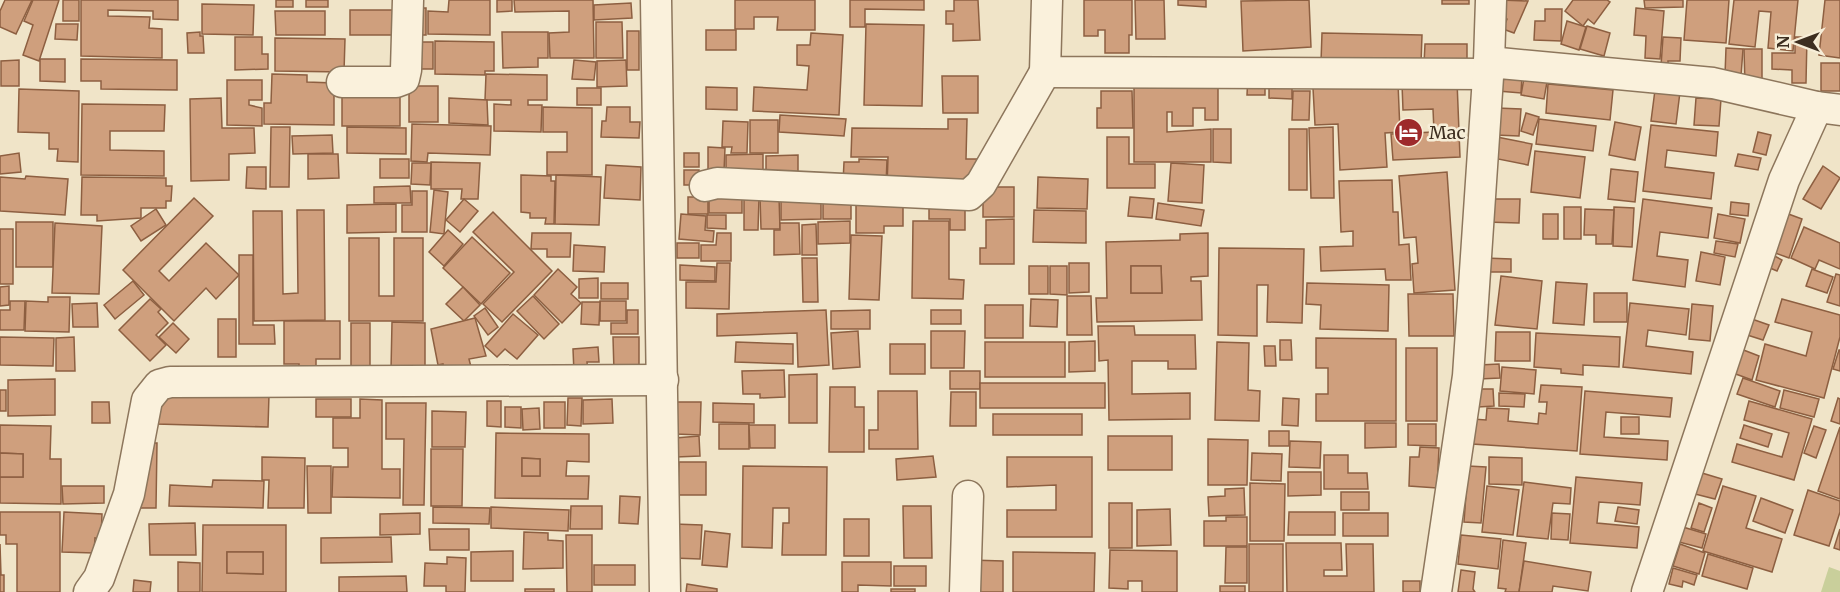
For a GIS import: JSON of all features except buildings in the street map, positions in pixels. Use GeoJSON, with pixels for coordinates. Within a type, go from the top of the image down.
{"type":"FeatureCollection","features":[{"type":"Feature","properties":{"kind":"street"},"geometry":{"type":"LineString","coordinates":[[342,82],[396,82],[404,79],[408,0]]}},
{"type":"Feature","properties":{"kind":"street"},"geometry":{"type":"LineString","coordinates":[[656,0],[665,592]]}},
{"type":"Feature","properties":{"kind":"street"},"geometry":{"type":"LineString","coordinates":[[705,186],[717,183],[969,195],[981,184],[1045,72],[1047,0]]}},
{"type":"Feature","properties":{"kind":"street"},"geometry":{"type":"LineString","coordinates":[[1436,592],[1468,376],[1489,68],[1491,0]]}},
{"type":"Feature","properties":{"kind":"street"},"geometry":{"type":"LineString","coordinates":[[1045,72],[1489,68],[1713,83],[1829,109],[1784,180],[1647,592]]}},
{"type":"Feature","properties":{"kind":"street"},"geometry":{"type":"LineString","coordinates":[[88,592],[99,578],[129,494],[147,400],[159,385],[182,382],[663,380]]}},
{"type":"Feature","properties":{"kind":"street"},"geometry":{"type":"LineString","coordinates":[[965,592],[968,496]]}},
{"type":"Feature","properties":{"kind":"green space"},"geometry":{"type":"Polygon","coordinates":[[[1829,567],[1840,571],[1840,592],[1821,592],[1829,567]]]}},
{"type":"Feature","properties":{"kind":"place","name":"Mac"},"geometry":{"type":"Point","coordinates":[1408,133]}}]}
